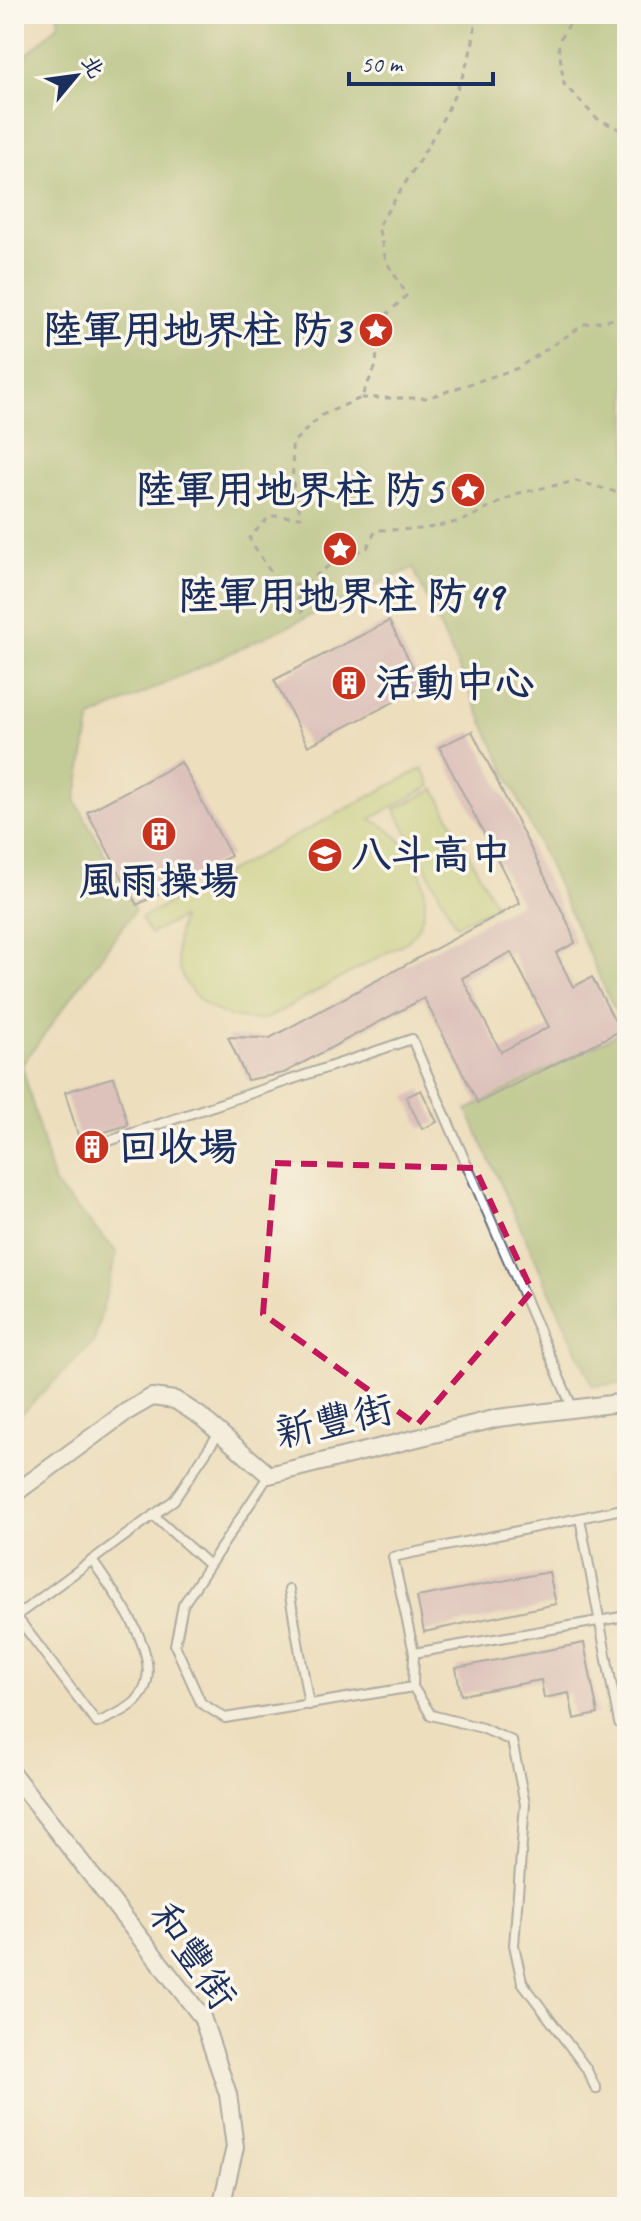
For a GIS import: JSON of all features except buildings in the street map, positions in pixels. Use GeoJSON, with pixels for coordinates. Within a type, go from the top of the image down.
{"type":"FeatureCollection","features":[{"type":"Feature","properties":{"kind":"street","name":"新豐街"},"geometry":{"type":"LineString","coordinates":[[14,1494],[126,1412],[152,1397],[175,1400],[269,1475],[498,1418],[627,1402]]}},
{"type":"Feature","properties":{"kind":"street","name":"和豐街"},"geometry":{"type":"LineString","coordinates":[[14,1776],[202,2017],[228,2094],[235,2147],[221,2207]]}},
{"type":"Feature","properties":{"kind":"lane"},"geometry":{"type":"LineString","coordinates":[[106,1142],[412,1039],[573,1410]]}},
{"type":"Feature","properties":{"kind":"lane"},"geometry":{"type":"LineString","coordinates":[[92,1560],[143,1641],[148,1667],[147,1683],[136,1702],[97,1723],[16,1616],[153,1515],[174,1500],[219,1433]]}},
{"type":"Feature","properties":{"kind":"lane"},"geometry":{"type":"LineString","coordinates":[[269,1475],[183,1605],[175,1645],[201,1703],[225,1718],[413,1687]]}},
{"type":"Feature","properties":{"kind":"lane"},"geometry":{"type":"LineString","coordinates":[[596,2089],[586,2068],[522,1982],[514,1945],[525,1804],[512,1741],[482,1728],[431,1715],[413,1687],[414,1653],[393,1557],[627,1508]]}},
{"type":"Feature","properties":{"kind":"lane"},"geometry":{"type":"LineString","coordinates":[[153,1515],[209,1565]]}},
{"type":"Feature","properties":{"kind":"lane"},"geometry":{"type":"LineString","coordinates":[[580,1518],[597,1622],[619,1723],[627,1722]]}},
{"type":"Feature","properties":{"kind":"lane"},"geometry":{"type":"LineString","coordinates":[[289,1590],[309,1705]]}},
{"type":"Feature","properties":{"kind":"lane"},"geometry":{"type":"LineString","coordinates":[[414,1653],[627,1616]]}},
{"type":"Feature","properties":{"kind":"path"},"geometry":{"type":"LineString","coordinates":[[14,20],[21,14]]}},
{"type":"Feature","properties":{"kind":"path"},"geometry":{"type":"LineString","coordinates":[[361,398],[376,366],[379,322],[407,295],[386,261],[378,226],[445,116],[477,37],[475,14]]}},
{"type":"Feature","properties":{"kind":"path"},"geometry":{"type":"LineString","coordinates":[[576,14],[558,42],[564,84],[596,118],[627,133]]}},
{"type":"Feature","properties":{"kind":"path"},"geometry":{"type":"LineString","coordinates":[[303,585],[278,584],[249,538],[270,516],[301,517],[293,483],[292,443],[322,415],[361,398],[427,398],[518,368],[585,324],[627,317]]}},
{"type":"Feature","properties":{"kind":"path"},"geometry":{"type":"LineString","coordinates":[[306,618],[297,602],[303,585],[338,559],[367,548],[376,530],[423,529],[462,521],[519,493],[576,481],[627,495]]}},
{"type":"Feature","properties":{"kind":"highlighted area"},"geometry":{"type":"Polygon","coordinates":[[[275,1163],[475,1168],[532,1291],[417,1425],[263,1314],[275,1163]]]}},
{"type":"Feature","properties":{"kind":"green space"},"geometry":{"type":"Polygon","coordinates":[[[57,14],[627,14],[627,1383],[593,1386],[467,1110],[624,1031],[413,568],[91,718],[76,801],[135,910],[22,1065],[54,1184],[117,1252],[94,1342],[14,1421],[14,62],[20,61],[59,24],[57,14]]]}},
{"type":"Feature","properties":{"kind":"green space"},"geometry":{"type":"Polygon","coordinates":[[[423,768],[431,786],[370,819],[400,840],[420,872],[425,890],[424,908],[419,925],[408,941],[268,1018],[241,1019],[202,1002],[184,980],[179,967],[177,942],[181,918],[150,934],[141,918],[423,768]]]}},
{"type":"Feature","properties":{"kind":"green space"},"geometry":{"type":"Polygon","coordinates":[[[435,789],[496,906],[456,925],[395,809],[435,789]]]}},
{"type":"Feature","properties":{"kind":"place","name":"陸軍用地界柱 防3"},"geometry":{"type":"Point","coordinates":[376,330]}},
{"type":"Feature","properties":{"kind":"place","name":"陸軍用地界柱 防5"},"geometry":{"type":"Point","coordinates":[468,490]}},
{"type":"Feature","properties":{"kind":"place","name":"陸軍用地界柱 防49"},"geometry":{"type":"Point","coordinates":[340,549]}},
{"type":"Feature","properties":{"kind":"place","name":"活動中心"},"geometry":{"type":"Point","coordinates":[349,683]}},
{"type":"Feature","properties":{"kind":"place","name":"風雨操場"},"geometry":{"type":"Point","coordinates":[159,834]}},
{"type":"Feature","properties":{"kind":"place","name":"八斗高中"},"geometry":{"type":"Point","coordinates":[325,855]}},
{"type":"Feature","properties":{"kind":"place","name":"回收場"},"geometry":{"type":"Point","coordinates":[92,1147]}}]}
